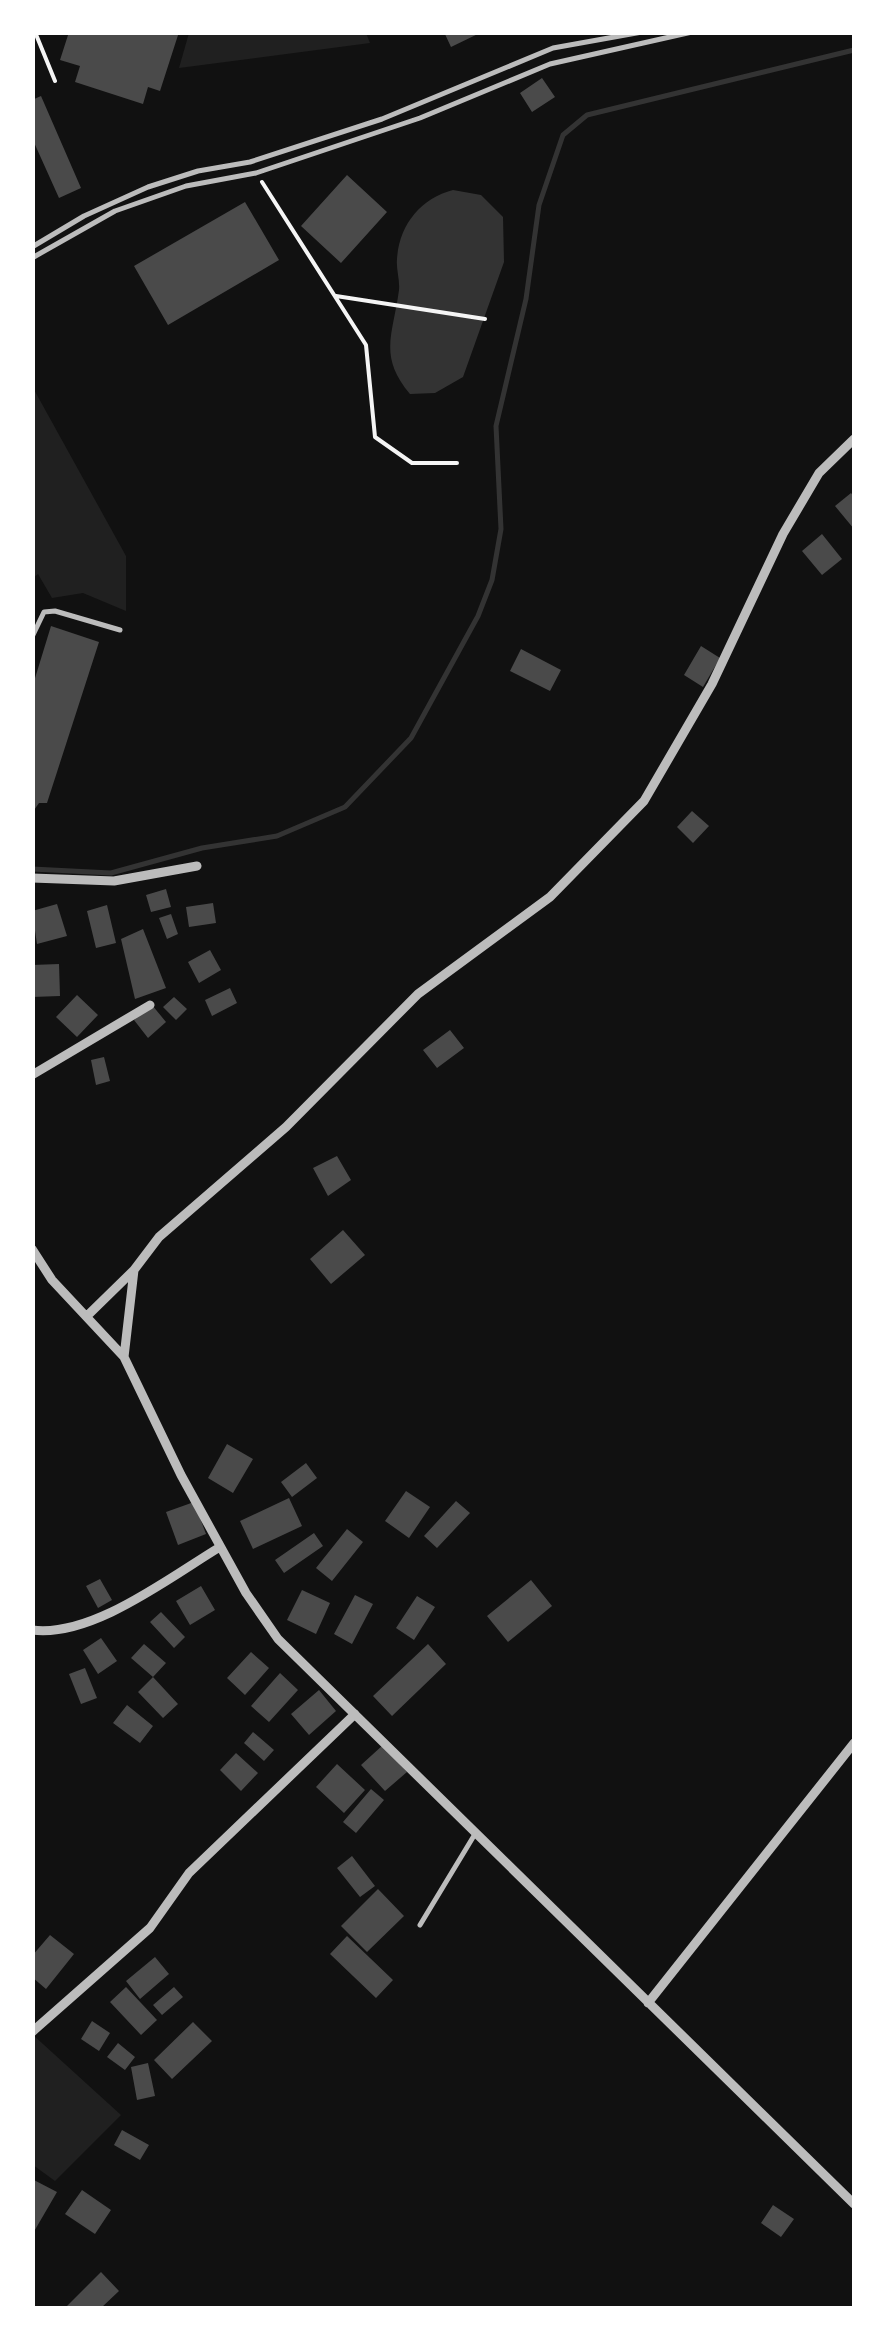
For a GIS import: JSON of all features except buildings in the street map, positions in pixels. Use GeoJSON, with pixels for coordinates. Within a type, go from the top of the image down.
{"type":"FeatureCollection","features":[{"type":"Feature","properties":{"kind":"street"},"geometry":{"type":"LineString","coordinates":[[88,1315],[134,1270],[159,1236],[286,1127],[418,994],[550,897],[644,801],[712,684],[783,534],[819,473],[854,439]]}},
{"type":"Feature","properties":{"kind":"street"},"geometry":{"type":"LineString","coordinates":[[32,878],[114,882],[196,866]]}},
{"type":"Feature","properties":{"kind":"street"},"geometry":{"type":"LineString","coordinates":[[32,1075],[150,1005]]}},
{"type":"Feature","properties":{"kind":"street"},"geometry":{"type":"LineString","coordinates":[[32,1249],[52,1280],[124,1357],[220,1547],[278,1639],[854,2204]]}},
{"type":"Feature","properties":{"kind":"street"},"geometry":{"type":"LineString","coordinates":[[124,1357],[134,1270]]}},
{"type":"Feature","properties":{"kind":"street"},"geometry":{"type":"LineString","coordinates":[[32,1630],[67,1630],[88,1622],[220,1547]]}},
{"type":"Feature","properties":{"kind":"street"},"geometry":{"type":"LineString","coordinates":[[32,2032],[150,1928],[190,1872],[355,1714]]}},
{"type":"Feature","properties":{"kind":"street"},"geometry":{"type":"LineString","coordinates":[[648,2003],[854,1743]]}},
{"type":"Feature","properties":{"kind":"lane"},"geometry":{"type":"LineString","coordinates":[[32,247],[84,216],[148,187],[198,171],[250,162],[382,119],[553,48],[642,32]]}},
{"type":"Feature","properties":{"kind":"lane"},"geometry":{"type":"LineString","coordinates":[[32,258],[115,211],[186,186],[256,173],[420,118],[550,64],[692,32]]}},
{"type":"Feature","properties":{"kind":"lane"},"geometry":{"type":"LineString","coordinates":[[550,64],[553,48]]}},
{"type":"Feature","properties":{"kind":"lane"},"geometry":{"type":"LineString","coordinates":[[32,637],[44,612],[55,610],[120,630]]}},
{"type":"Feature","properties":{"kind":"lane"},"geometry":{"type":"LineString","coordinates":[[420,1924],[475,1834]]}},
{"type":"Feature","properties":{"kind":"path"},"geometry":{"type":"LineString","coordinates":[[35,32],[55,80]]}},
{"type":"Feature","properties":{"kind":"path"},"geometry":{"type":"LineString","coordinates":[[256,173],[366,345],[375,437],[412,462],[457,463]]}},
{"type":"Feature","properties":{"kind":"path"},"geometry":{"type":"LineString","coordinates":[[334,296],[485,319]]}},
{"type":"Feature","properties":{"kind":"shaded area"},"geometry":{"type":"Polygon","coordinates":[[[189,33],[366,33],[370,43],[179,68],[189,33]]]}},
{"type":"Feature","properties":{"kind":"shaded area"},"geometry":{"type":"Polygon","coordinates":[[[453,190],[481,195],[503,217],[504,262],[463,377],[435,393],[410,394],[394,368],[390,345],[399,290],[399,247],[407,224],[422,206],[453,190]]]}},
{"type":"Feature","properties":{"kind":"shaded area"},"geometry":{"type":"Polygon","coordinates":[[[32,386],[126,556],[126,611],[83,593],[52,598],[38,574],[33,578],[32,386]]]}},
{"type":"Feature","properties":{"kind":"shaded area"},"geometry":{"type":"Polygon","coordinates":[[[32,2034],[121,2115],[55,2181],[33,2165],[32,2034]]]}},
{"type":"Feature","properties":{"kind":"waterway"},"geometry":{"type":"LineString","coordinates":[[32,869],[111,873],[202,848],[277,836],[345,807],[411,738],[478,616],[492,580],[501,529],[496,426],[526,299],[539,205],[563,135],[587,115],[854,50]]}}]}
